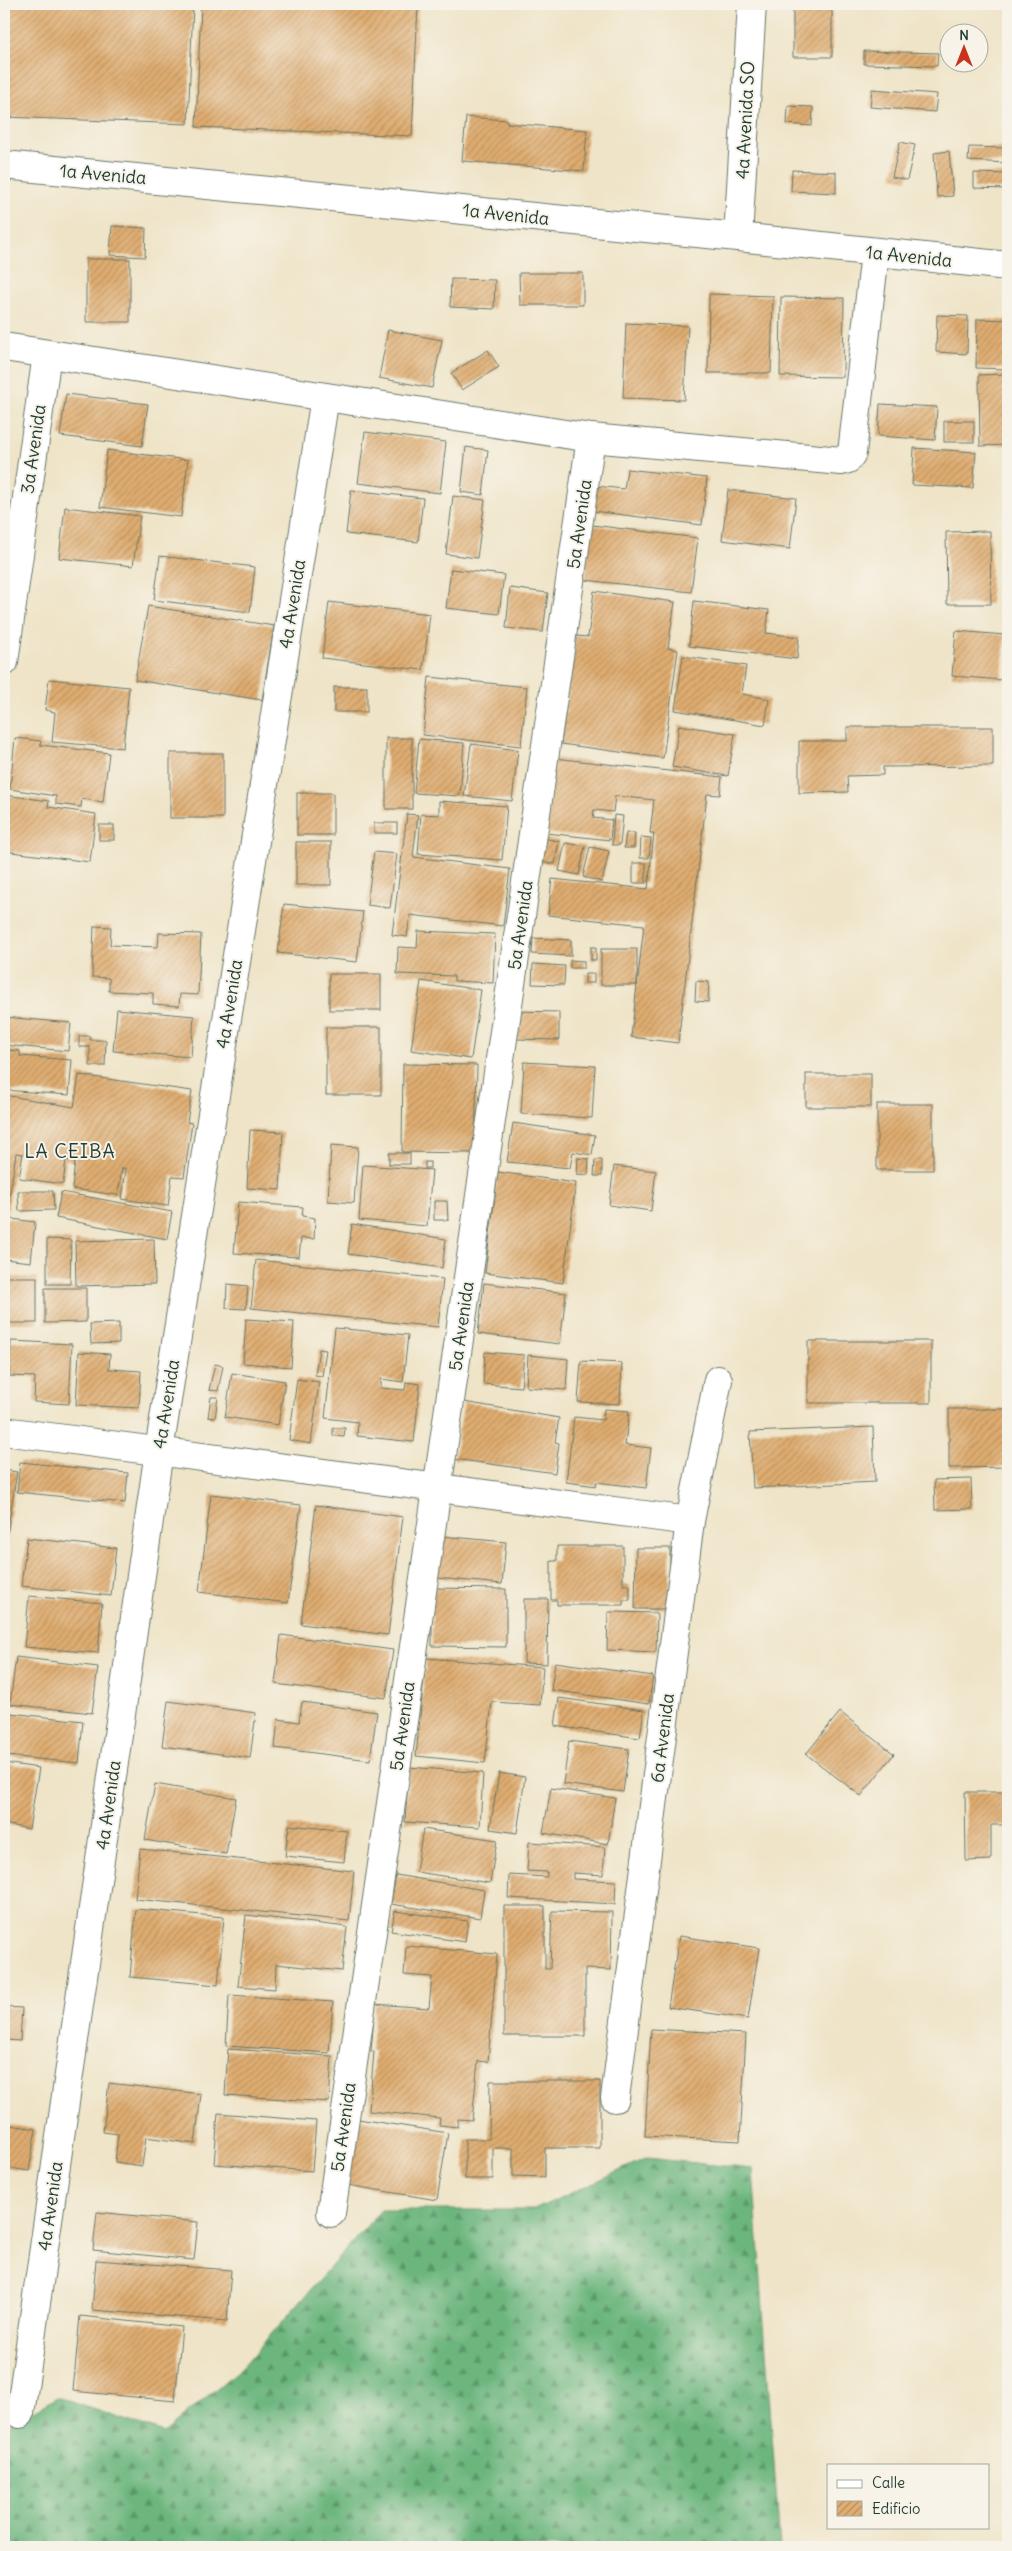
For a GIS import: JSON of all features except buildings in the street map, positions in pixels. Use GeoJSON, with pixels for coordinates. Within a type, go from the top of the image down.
{"type":"FeatureCollection","features":[{"type":"Feature","properties":{"kind":"street","name":"4a Avenida SO"},"geometry":{"type":"LineString","coordinates":[[738,237],[752,4]]}},
{"type":"Feature","properties":{"kind":"street","name":"1a Avenida"},"geometry":{"type":"LineString","coordinates":[[4,165],[738,237],[1008,266]]}},
{"type":"Feature","properties":{"kind":"street"},"geometry":{"type":"LineString","coordinates":[[4,347],[591,438],[841,462],[848,459],[852,453],[875,253]]}},
{"type":"Feature","properties":{"kind":"street","name":"3a Avenida"},"geometry":{"type":"LineString","coordinates":[[4,662],[47,354]]}},
{"type":"Feature","properties":{"kind":"street","name":"4a Avenida"},"geometry":{"type":"LineString","coordinates":[[20,2414],[159,1451],[325,397]]}},
{"type":"Feature","properties":{"kind":"street","name":"5a Avenida"},"geometry":{"type":"LineString","coordinates":[[331,2213],[591,438]]}},
{"type":"Feature","properties":{"kind":"street","name":"6a Avenida"},"geometry":{"type":"LineString","coordinates":[[615,2098],[690,1520],[718,1380]]}},
{"type":"Feature","properties":{"kind":"street"},"geometry":{"type":"LineString","coordinates":[[4,1431],[437,1489],[690,1520]]}},
{"type":"Feature","properties":{"kind":"green space"},"geometry":{"type":"Polygon","coordinates":[[[647,2158],[753,2169],[780,2547],[4,2547],[4,2428],[57,2397],[164,2433],[243,2366],[381,2210],[534,2210],[647,2158]]]}},
{"type":"Feature","properties":{"kind":"district","name":"LA CEIBA"},"geometry":{"type":"Point","coordinates":[70,1151]}}]}
